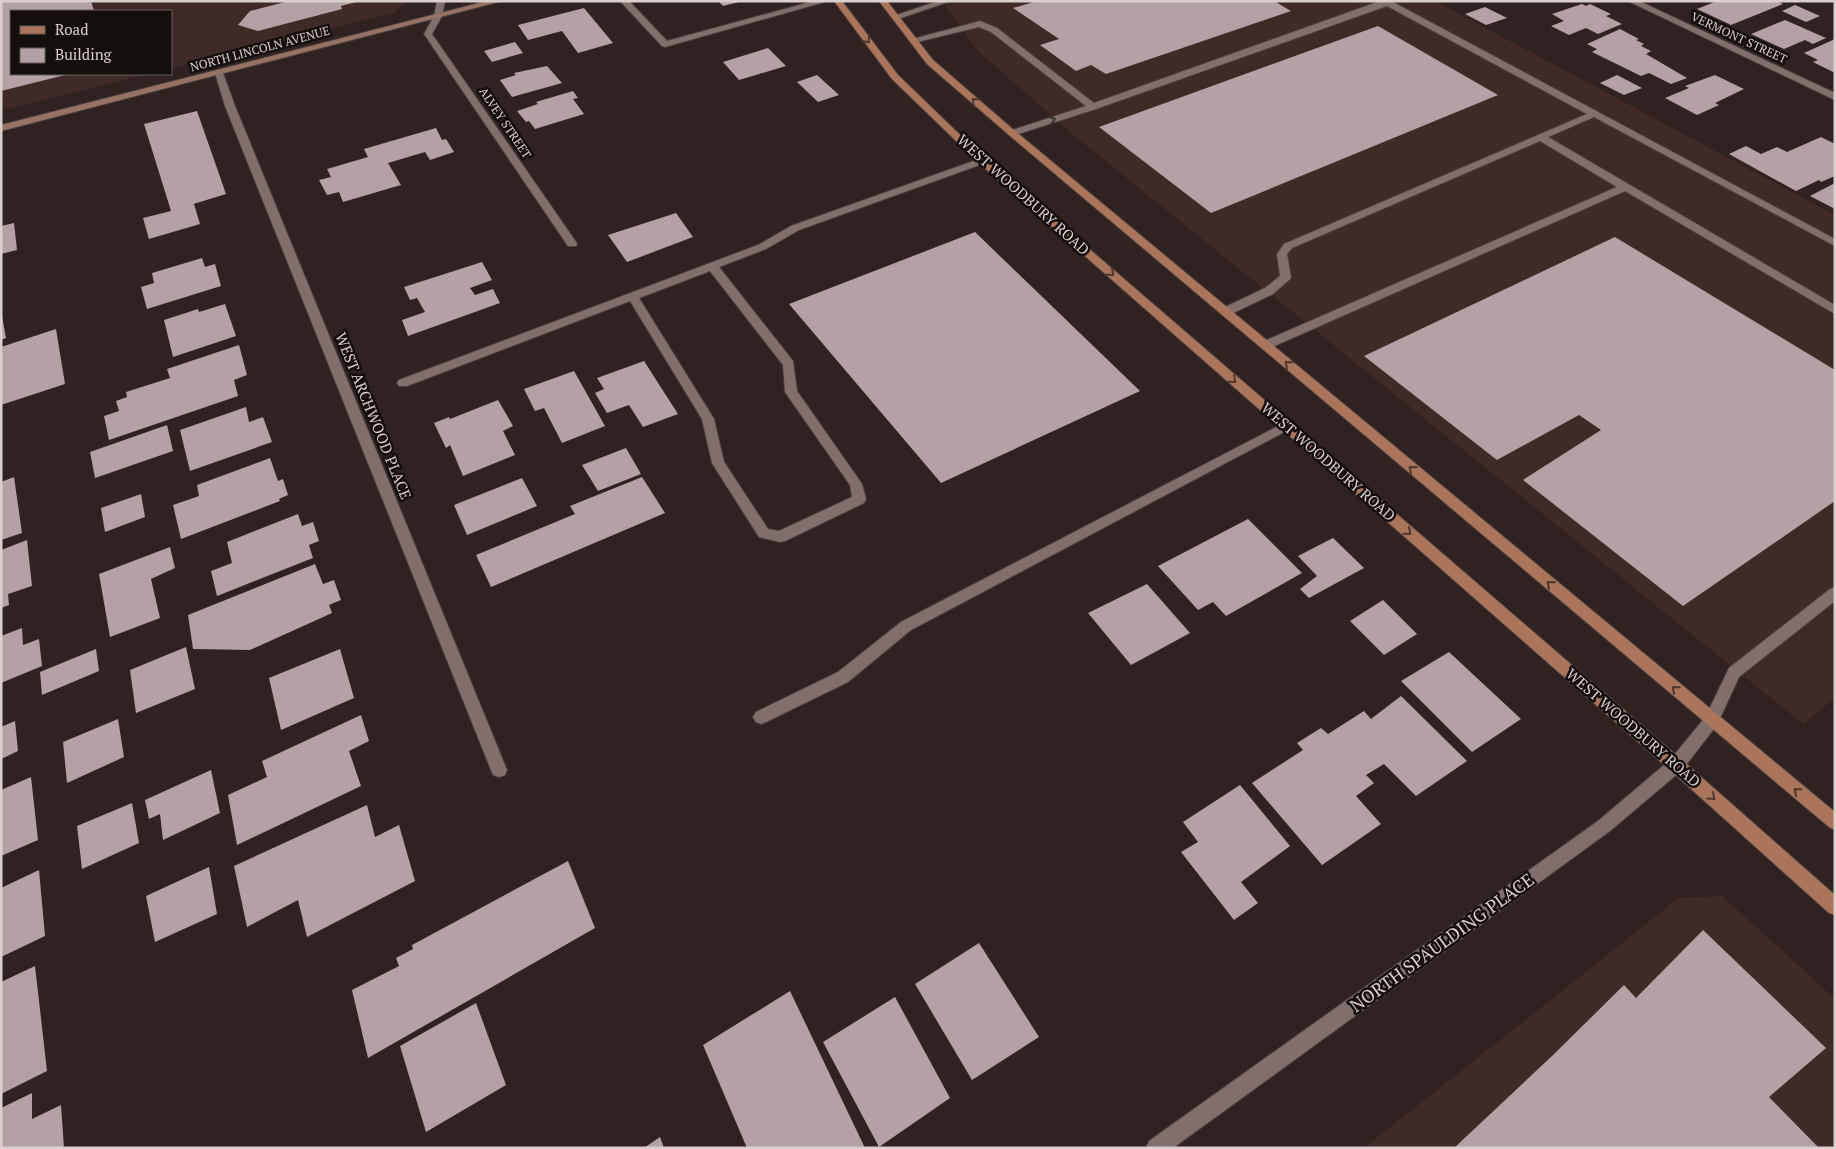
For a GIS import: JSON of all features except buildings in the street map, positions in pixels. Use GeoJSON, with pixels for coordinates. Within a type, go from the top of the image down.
{"type":"FeatureCollection","features":[{"type":"Feature","properties":{"kind":"main road","name":"NORTH LINCOLN AVENUE"},"geometry":{"type":"LineString","coordinates":[[1,128],[498,1]]}},
{"type":"Feature","properties":{"kind":"main road","name":"WEST WOODBURY ROAD"},"geometry":{"type":"LineString","coordinates":[[838,1],[895,77],[982,161],[1676,765],[1835,907]]}},
{"type":"Feature","properties":{"kind":"main road"},"geometry":{"type":"LineString","coordinates":[[883,1],[930,62],[1012,133],[1835,822]]}},
{"type":"Feature","properties":{"kind":"street"},"geometry":{"type":"LineString","coordinates":[[438,16],[441,1]]}},
{"type":"Feature","properties":{"kind":"street"},"geometry":{"type":"LineString","coordinates":[[624,1],[665,44],[824,1]]}},
{"type":"Feature","properties":{"kind":"street"},"geometry":{"type":"LineString","coordinates":[[895,17],[947,1]]}},
{"type":"Feature","properties":{"kind":"street","name":"VERMONT STREET"},"geometry":{"type":"LineString","coordinates":[[1632,1],[1835,97]]}},
{"type":"Feature","properties":{"kind":"street"},"geometry":{"type":"LineString","coordinates":[[1012,133],[1386,2],[1835,243]]}},
{"type":"Feature","properties":{"kind":"street","name":"ALVEY STREET"},"geometry":{"type":"LineString","coordinates":[[438,16],[428,34],[572,244]]}},
{"type":"Feature","properties":{"kind":"street"},"geometry":{"type":"LineString","coordinates":[[913,40],[980,24],[994,30],[1092,106]]}},
{"type":"Feature","properties":{"kind":"street","name":"WEST ARCHWOOD PLACE"},"geometry":{"type":"LineString","coordinates":[[219,73],[230,106],[499,770]]}},
{"type":"Feature","properties":{"kind":"street"},"geometry":{"type":"LineString","coordinates":[[1225,312],[1269,291],[1286,276],[1282,254],[1288,246],[1594,114]]}},
{"type":"Feature","properties":{"kind":"street"},"geometry":{"type":"LineString","coordinates":[[1540,137],[1835,310]]}},
{"type":"Feature","properties":{"kind":"street"},"geometry":{"type":"LineString","coordinates":[[403,384],[762,247],[795,228],[982,161]]}},
{"type":"Feature","properties":{"kind":"street"},"geometry":{"type":"LineString","coordinates":[[1266,346],[1624,187]]}},
{"type":"Feature","properties":{"kind":"street"},"geometry":{"type":"LineString","coordinates":[[632,296],[708,419],[718,463],[764,533],[780,537],[859,499],[856,484],[791,392],[790,364],[712,266]]}},
{"type":"Feature","properties":{"kind":"street"},"geometry":{"type":"LineString","coordinates":[[761,717],[843,677],[906,626],[1286,426]]}},
{"type":"Feature","properties":{"kind":"street","name":"NORTH SPAULDING PLACE"},"geometry":{"type":"LineString","coordinates":[[1156,1148],[1604,826],[1676,765],[1712,720],[1734,673],[1835,593]]}},
{"type":"Feature","properties":{"kind":"shaded area"},"geometry":{"type":"Polygon","coordinates":[[[1,1],[408,1],[394,13],[172,68],[172,10],[10,10],[10,75],[146,75],[1,110],[1,1]]]}},
{"type":"Feature","properties":{"kind":"shaded area"},"geometry":{"type":"Polygon","coordinates":[[[942,1],[1435,1],[1835,215],[1835,698],[1803,724],[1077,138],[978,51],[942,1]]]}},
{"type":"Feature","properties":{"kind":"shaded area"},"geometry":{"type":"Polygon","coordinates":[[[1722,896],[1835,999],[1835,1148],[1364,1148],[1679,898],[1722,896]]]}}]}
